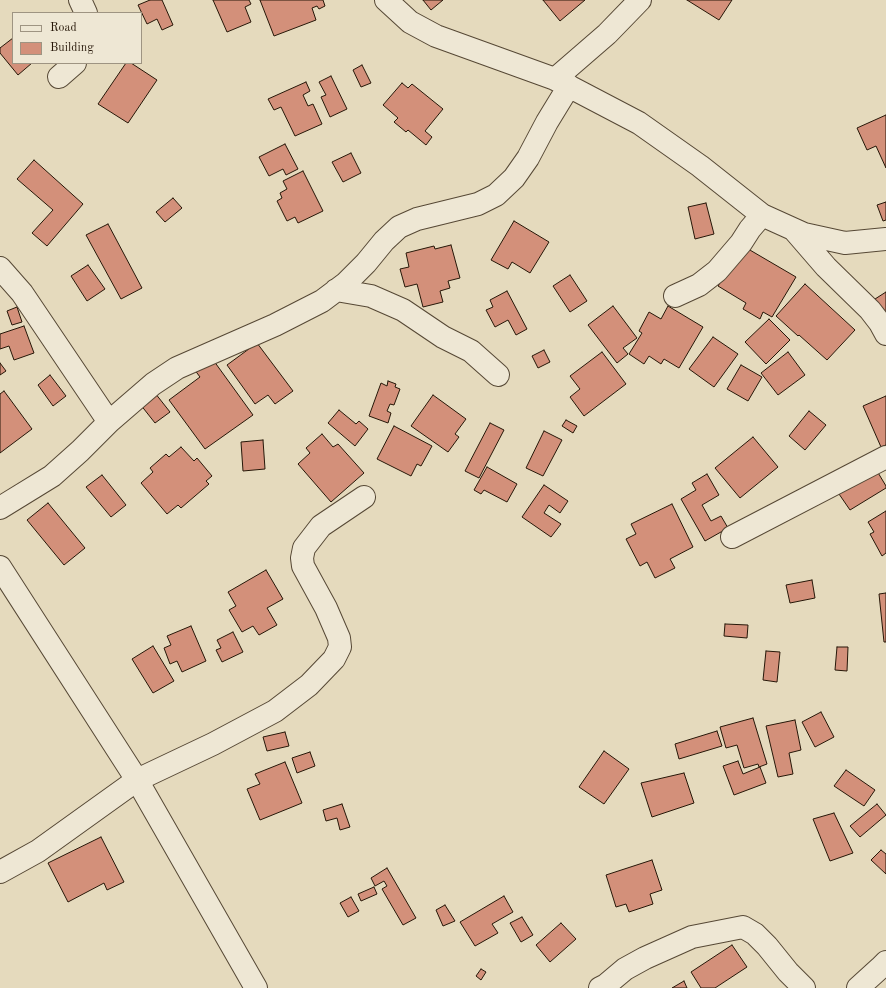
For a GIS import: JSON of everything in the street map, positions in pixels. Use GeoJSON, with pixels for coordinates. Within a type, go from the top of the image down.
{"type":"FeatureCollection","features":[{"type":"Feature","properties":{"kind":"street"},"geometry":{"type":"LineString","coordinates":[[80,0],[86,12]]}},
{"type":"Feature","properties":{"kind":"street"},"geometry":{"type":"LineString","coordinates":[[386,0],[410,22],[436,36],[562,83],[639,123],[700,166],[762,215],[804,234],[845,243],[886,238]]}},
{"type":"Feature","properties":{"kind":"street"},"geometry":{"type":"LineString","coordinates":[[0,508],[52,476],[80,452],[109,422],[153,384],[177,368],[275,325],[322,301],[346,282],[366,263],[384,240],[399,227],[417,219],[478,204],[496,195],[514,178],[528,158],[547,122],[562,83],[640,0]]}},
{"type":"Feature","properties":{"kind":"street"},"geometry":{"type":"LineString","coordinates":[[59,77],[74,64]]}},
{"type":"Feature","properties":{"kind":"street"},"geometry":{"type":"LineString","coordinates":[[674,296],[699,285],[717,271],[762,215]]}},
{"type":"Feature","properties":{"kind":"street"},"geometry":{"type":"LineString","coordinates":[[794,230],[826,267],[870,310],[886,334]]}},
{"type":"Feature","properties":{"kind":"street"},"geometry":{"type":"LineString","coordinates":[[0,268],[22,293],[109,422]]}},
{"type":"Feature","properties":{"kind":"street"},"geometry":{"type":"LineString","coordinates":[[336,290],[371,296],[403,310],[443,337],[471,351],[498,375]]}},
{"type":"Feature","properties":{"kind":"street"},"geometry":{"type":"LineString","coordinates":[[732,537],[886,456]]}},
{"type":"Feature","properties":{"kind":"street"},"geometry":{"type":"LineString","coordinates":[[0,872],[38,851],[137,780],[213,744],[275,711],[309,684],[334,659],[340,647],[339,638],[326,608],[303,566],[302,558],[304,548],[321,526],[364,497]]}},
{"type":"Feature","properties":{"kind":"street"},"geometry":{"type":"LineString","coordinates":[[0,568],[137,780],[256,988]]}},
{"type":"Feature","properties":{"kind":"street"},"geometry":{"type":"LineString","coordinates":[[600,988],[606,985],[625,969],[645,958],[692,937],[743,927],[755,934],[804,988]]}},
{"type":"Feature","properties":{"kind":"street"},"geometry":{"type":"LineString","coordinates":[[858,988],[886,962]]}},
{"type":"Feature","properties":{"kind":"building"},"geometry":{"type":"Polygon","coordinates":[[[150,0],[162,0],[173,25],[162,30],[157,19],[147,24],[138,5],[150,0]]]}},
{"type":"Feature","properties":{"kind":"building"},"geometry":{"type":"Polygon","coordinates":[[[213,0],[249,0],[251,4],[245,7],[251,22],[227,32],[213,0]]]}},
{"type":"Feature","properties":{"kind":"building"},"geometry":{"type":"Polygon","coordinates":[[[260,0],[323,0],[325,6],[319,9],[317,6],[312,8],[316,20],[274,36],[260,0]]]}},
{"type":"Feature","properties":{"kind":"building"},"geometry":{"type":"Polygon","coordinates":[[[423,0],[443,0],[431,10],[423,0]]]}},
{"type":"Feature","properties":{"kind":"building"},"geometry":{"type":"Polygon","coordinates":[[[543,0],[585,0],[560,21],[543,0]]]}},
{"type":"Feature","properties":{"kind":"building"},"geometry":{"type":"Polygon","coordinates":[[[687,0],[732,0],[719,20],[687,0]]]}},
{"type":"Feature","properties":{"kind":"building"},"geometry":{"type":"Polygon","coordinates":[[[12,39],[12,64],[31,64],[18,75],[0,53],[0,48],[12,39]]]}},
{"type":"Feature","properties":{"kind":"building"},"geometry":{"type":"Polygon","coordinates":[[[125,64],[133,64],[157,80],[128,123],[98,104],[125,64]]]}},
{"type":"Feature","properties":{"kind":"building"},"geometry":{"type":"Polygon","coordinates":[[[362,65],[371,83],[361,87],[353,70],[362,65]]]}},
{"type":"Feature","properties":{"kind":"building"},"geometry":{"type":"Polygon","coordinates":[[[331,76],[347,109],[330,117],[321,97],[326,95],[319,82],[331,76]]]}},
{"type":"Feature","properties":{"kind":"building"},"geometry":{"type":"Polygon","coordinates":[[[306,82],[310,91],[303,95],[308,106],[313,104],[322,124],[295,136],[281,107],[274,110],[268,99],[306,82]]]}},
{"type":"Feature","properties":{"kind":"building"},"geometry":{"type":"Polygon","coordinates":[[[402,83],[408,88],[412,84],[443,109],[425,131],[432,137],[426,145],[408,130],[406,132],[394,122],[398,118],[383,105],[402,83]]]}},
{"type":"Feature","properties":{"kind":"building"},"geometry":{"type":"Polygon","coordinates":[[[886,115],[886,168],[876,146],[867,150],[857,128],[886,115]]]}},
{"type":"Feature","properties":{"kind":"building"},"geometry":{"type":"Polygon","coordinates":[[[285,144],[298,169],[286,175],[283,169],[269,176],[259,157],[285,144]]]}},
{"type":"Feature","properties":{"kind":"building"},"geometry":{"type":"Polygon","coordinates":[[[351,153],[361,173],[343,182],[332,162],[351,153]]]}},
{"type":"Feature","properties":{"kind":"building"},"geometry":{"type":"Polygon","coordinates":[[[34,160],[83,204],[47,246],[32,233],[53,210],[17,179],[34,160]]]}},
{"type":"Feature","properties":{"kind":"building"},"geometry":{"type":"Polygon","coordinates":[[[303,171],[323,211],[298,223],[295,217],[287,221],[277,201],[282,198],[280,193],[287,189],[283,181],[303,171]]]}},
{"type":"Feature","properties":{"kind":"building"},"geometry":{"type":"Polygon","coordinates":[[[173,198],[182,208],[165,222],[156,212],[173,198]]]}},
{"type":"Feature","properties":{"kind":"building"},"geometry":{"type":"Polygon","coordinates":[[[886,202],[886,220],[883,221],[877,205],[886,202]]]}},
{"type":"Feature","properties":{"kind":"building"},"geometry":{"type":"Polygon","coordinates":[[[706,203],[714,234],[695,239],[688,207],[706,203]]]}},
{"type":"Feature","properties":{"kind":"building"},"geometry":{"type":"Polygon","coordinates":[[[514,221],[549,242],[530,273],[512,262],[508,269],[491,260],[514,221]]]}},
{"type":"Feature","properties":{"kind":"building"},"geometry":{"type":"Polygon","coordinates":[[[108,224],[142,288],[121,299],[86,235],[108,224]]]}},
{"type":"Feature","properties":{"kind":"building"},"geometry":{"type":"Polygon","coordinates":[[[451,245],[460,278],[448,281],[450,288],[440,291],[443,302],[423,307],[417,284],[405,287],[400,269],[409,267],[406,253],[434,246],[435,249],[451,245]]]}},
{"type":"Feature","properties":{"kind":"building"},"geometry":{"type":"Polygon","coordinates":[[[743,246],[796,277],[772,317],[763,312],[760,319],[743,309],[746,303],[718,286],[743,246]]]}},
{"type":"Feature","properties":{"kind":"building"},"geometry":{"type":"Polygon","coordinates":[[[88,265],[105,289],[87,301],[71,276],[88,265]]]}},
{"type":"Feature","properties":{"kind":"building"},"geometry":{"type":"Polygon","coordinates":[[[570,275],[587,301],[570,312],[553,286],[570,275]]]}},
{"type":"Feature","properties":{"kind":"building"},"geometry":{"type":"Polygon","coordinates":[[[805,284],[855,330],[827,360],[776,316],[805,284]]]}},
{"type":"Feature","properties":{"kind":"building"},"geometry":{"type":"Polygon","coordinates":[[[507,291],[527,329],[516,335],[508,320],[495,327],[486,310],[493,307],[490,300],[507,291]]]}},
{"type":"Feature","properties":{"kind":"building"},"geometry":{"type":"Polygon","coordinates":[[[886,292],[886,316],[875,299],[886,292]]]}},
{"type":"Feature","properties":{"kind":"building"},"geometry":{"type":"Polygon","coordinates":[[[613,306],[637,338],[623,348],[628,354],[617,363],[588,325],[613,306]]]}},
{"type":"Feature","properties":{"kind":"building"},"geometry":{"type":"Polygon","coordinates":[[[668,306],[703,327],[679,368],[664,359],[661,364],[649,356],[644,364],[629,354],[642,333],[639,331],[649,312],[661,319],[668,306]]]}},
{"type":"Feature","properties":{"kind":"building"},"geometry":{"type":"Polygon","coordinates":[[[17,307],[22,322],[12,325],[7,311],[17,307]]]}},
{"type":"Feature","properties":{"kind":"building"},"geometry":{"type":"Polygon","coordinates":[[[769,319],[790,340],[766,364],[745,342],[769,319]]]}},
{"type":"Feature","properties":{"kind":"building"},"geometry":{"type":"Polygon","coordinates":[[[24,326],[34,353],[14,360],[9,346],[0,349],[0,334],[24,326]]]}},
{"type":"Feature","properties":{"kind":"building"},"geometry":{"type":"Polygon","coordinates":[[[713,337],[738,354],[714,387],[689,369],[713,337]]]}},
{"type":"Feature","properties":{"kind":"building"},"geometry":{"type":"Polygon","coordinates":[[[257,343],[293,391],[275,404],[268,395],[255,404],[227,365],[257,343]]]}},
{"type":"Feature","properties":{"kind":"building"},"geometry":{"type":"Polygon","coordinates":[[[544,350],[550,362],[538,368],[532,356],[544,350]]]}},
{"type":"Feature","properties":{"kind":"building"},"geometry":{"type":"Polygon","coordinates":[[[602,352],[626,384],[584,416],[570,397],[580,389],[570,376],[602,352]]]}},
{"type":"Feature","properties":{"kind":"building"},"geometry":{"type":"Polygon","coordinates":[[[788,352],[805,375],[778,395],[761,373],[788,352]]]}},
{"type":"Feature","properties":{"kind":"building"},"geometry":{"type":"Polygon","coordinates":[[[211,357],[253,415],[205,449],[169,400],[200,377],[194,369],[211,357]]]}},
{"type":"Feature","properties":{"kind":"building"},"geometry":{"type":"Polygon","coordinates":[[[0,363],[6,371],[0,375],[0,363]]]}},
{"type":"Feature","properties":{"kind":"building"},"geometry":{"type":"Polygon","coordinates":[[[741,365],[762,377],[748,401],[727,389],[741,365]]]}},
{"type":"Feature","properties":{"kind":"building"},"geometry":{"type":"Polygon","coordinates":[[[50,375],[66,396],[53,406],[38,385],[50,375]]]}},
{"type":"Feature","properties":{"kind":"building"},"geometry":{"type":"Polygon","coordinates":[[[388,381],[396,384],[395,387],[400,389],[394,405],[390,404],[387,411],[391,413],[388,423],[369,416],[381,383],[387,386],[388,381]]]}},
{"type":"Feature","properties":{"kind":"building"},"geometry":{"type":"Polygon","coordinates":[[[4,391],[32,429],[0,453],[0,394],[4,391]]]}},
{"type":"Feature","properties":{"kind":"building"},"geometry":{"type":"Polygon","coordinates":[[[155,393],[170,412],[155,423],[140,404],[155,393]]]}},
{"type":"Feature","properties":{"kind":"building"},"geometry":{"type":"Polygon","coordinates":[[[433,395],[466,419],[455,434],[459,437],[448,452],[411,426],[433,395]]]}},
{"type":"Feature","properties":{"kind":"building"},"geometry":{"type":"Polygon","coordinates":[[[886,396],[886,445],[881,447],[863,406],[886,396]]]}},
{"type":"Feature","properties":{"kind":"building"},"geometry":{"type":"Polygon","coordinates":[[[339,410],[356,424],[359,421],[368,429],[355,446],[328,423],[339,410]]]}},
{"type":"Feature","properties":{"kind":"building"},"geometry":{"type":"Polygon","coordinates":[[[809,411],[826,425],[805,450],[789,436],[809,411]]]}},
{"type":"Feature","properties":{"kind":"building"},"geometry":{"type":"Polygon","coordinates":[[[566,420],[577,426],[573,433],[562,426],[566,420]]]}},
{"type":"Feature","properties":{"kind":"building"},"geometry":{"type":"Polygon","coordinates":[[[490,423],[504,430],[479,478],[465,471],[490,423]]]}},
{"type":"Feature","properties":{"kind":"building"},"geometry":{"type":"Polygon","coordinates":[[[394,426],[432,446],[421,466],[417,464],[411,476],[377,459],[394,426]]]}},
{"type":"Feature","properties":{"kind":"building"},"geometry":{"type":"Polygon","coordinates":[[[544,431],[562,440],[543,476],[526,468],[544,431]]]}},
{"type":"Feature","properties":{"kind":"building"},"geometry":{"type":"Polygon","coordinates":[[[322,434],[333,447],[338,444],[364,473],[331,502],[298,464],[310,453],[306,448],[322,434]]]}},
{"type":"Feature","properties":{"kind":"building"},"geometry":{"type":"Polygon","coordinates":[[[753,437],[778,467],[740,498],[715,468],[753,437]]]}},
{"type":"Feature","properties":{"kind":"building"},"geometry":{"type":"Polygon","coordinates":[[[263,440],[265,469],[243,471],[241,442],[263,440]]]}},
{"type":"Feature","properties":{"kind":"building"},"geometry":{"type":"Polygon","coordinates":[[[181,447],[194,461],[197,458],[212,476],[206,481],[209,484],[181,508],[178,505],[167,514],[141,483],[153,472],[150,468],[166,454],[169,457],[181,447]]]}},
{"type":"Feature","properties":{"kind":"building"},"geometry":{"type":"Polygon","coordinates":[[[487,467],[517,484],[507,502],[484,490],[481,494],[474,490],[487,467]]]}},
{"type":"Feature","properties":{"kind":"building"},"geometry":{"type":"Polygon","coordinates":[[[877,471],[886,488],[850,510],[839,494],[877,471]]]}},
{"type":"Feature","properties":{"kind":"building"},"geometry":{"type":"Polygon","coordinates":[[[707,474],[719,495],[702,505],[711,521],[721,516],[728,528],[705,541],[681,499],[696,490],[692,483],[707,474]]]}},
{"type":"Feature","properties":{"kind":"building"},"geometry":{"type":"Polygon","coordinates":[[[102,475],[126,505],[111,517],[86,487],[102,475]]]}},
{"type":"Feature","properties":{"kind":"building"},"geometry":{"type":"Polygon","coordinates":[[[544,485],[568,501],[560,513],[549,505],[544,513],[561,524],[551,537],[522,517],[544,485]]]}},
{"type":"Feature","properties":{"kind":"building"},"geometry":{"type":"Polygon","coordinates":[[[48,503],[85,548],[64,565],[27,520],[48,503]]]}},
{"type":"Feature","properties":{"kind":"building"},"geometry":{"type":"Polygon","coordinates":[[[672,504],[693,547],[670,559],[675,568],[655,578],[647,562],[640,566],[626,539],[636,534],[631,524],[672,504]]]}},
{"type":"Feature","properties":{"kind":"building"},"geometry":{"type":"Polygon","coordinates":[[[886,511],[886,553],[882,556],[870,534],[874,532],[868,522],[886,511]]]}},
{"type":"Feature","properties":{"kind":"building"},"geometry":{"type":"Polygon","coordinates":[[[266,570],[283,599],[267,608],[277,625],[259,635],[253,626],[242,632],[229,610],[236,606],[228,592],[266,570]]]}},
{"type":"Feature","properties":{"kind":"building"},"geometry":{"type":"Polygon","coordinates":[[[812,580],[815,598],[790,603],[786,585],[812,580]]]}},
{"type":"Feature","properties":{"kind":"building"},"geometry":{"type":"Polygon","coordinates":[[[886,593],[886,642],[884,642],[879,594],[886,593]]]}},
{"type":"Feature","properties":{"kind":"building"},"geometry":{"type":"Polygon","coordinates":[[[725,624],[748,625],[747,638],[724,636],[725,624]]]}},
{"type":"Feature","properties":{"kind":"building"},"geometry":{"type":"Polygon","coordinates":[[[191,626],[206,661],[182,672],[177,661],[170,664],[164,648],[171,645],[167,636],[191,626]]]}},
{"type":"Feature","properties":{"kind":"building"},"geometry":{"type":"Polygon","coordinates":[[[233,632],[243,652],[222,662],[216,650],[221,648],[217,640],[233,632]]]}},
{"type":"Feature","properties":{"kind":"building"},"geometry":{"type":"Polygon","coordinates":[[[153,646],[174,681],[153,693],[132,659],[153,646]]]}},
{"type":"Feature","properties":{"kind":"building"},"geometry":{"type":"Polygon","coordinates":[[[837,647],[848,647],[847,671],[835,670],[837,647]]]}},
{"type":"Feature","properties":{"kind":"building"},"geometry":{"type":"Polygon","coordinates":[[[766,651],[780,652],[777,682],[763,680],[766,651]]]}},
{"type":"Feature","properties":{"kind":"building"},"geometry":{"type":"Polygon","coordinates":[[[821,712],[834,737],[815,747],[802,722],[821,712]]]}},
{"type":"Feature","properties":{"kind":"building"},"geometry":{"type":"Polygon","coordinates":[[[753,718],[767,764],[759,767],[758,764],[744,768],[737,745],[726,748],[720,727],[753,718]]]}},
{"type":"Feature","properties":{"kind":"building"},"geometry":{"type":"Polygon","coordinates":[[[795,720],[801,750],[789,753],[793,774],[778,777],[766,726],[795,720]]]}},
{"type":"Feature","properties":{"kind":"building"},"geometry":{"type":"Polygon","coordinates":[[[717,731],[722,746],[679,759],[675,744],[717,731]]]}},
{"type":"Feature","properties":{"kind":"building"},"geometry":{"type":"Polygon","coordinates":[[[285,732],[289,746],[267,751],[263,737],[285,732]]]}},
{"type":"Feature","properties":{"kind":"building"},"geometry":{"type":"Polygon","coordinates":[[[604,751],[629,769],[604,804],[579,787],[604,751]]]}},
{"type":"Feature","properties":{"kind":"building"},"geometry":{"type":"Polygon","coordinates":[[[310,752],[315,766],[297,773],[292,758],[310,752]]]}},
{"type":"Feature","properties":{"kind":"building"},"geometry":{"type":"Polygon","coordinates":[[[738,761],[743,774],[760,767],[766,783],[734,795],[723,766],[738,761]]]}},
{"type":"Feature","properties":{"kind":"building"},"geometry":{"type":"Polygon","coordinates":[[[285,762],[302,803],[260,820],[247,789],[260,784],[255,774],[285,762]]]}},
{"type":"Feature","properties":{"kind":"building"},"geometry":{"type":"Polygon","coordinates":[[[846,770],[875,790],[864,806],[834,786],[846,770]]]}},
{"type":"Feature","properties":{"kind":"building"},"geometry":{"type":"Polygon","coordinates":[[[684,773],[694,803],[652,817],[641,783],[684,773]]]}},
{"type":"Feature","properties":{"kind":"building"},"geometry":{"type":"Polygon","coordinates":[[[342,804],[350,827],[340,830],[337,818],[326,821],[323,810],[342,804]]]}},
{"type":"Feature","properties":{"kind":"building"},"geometry":{"type":"Polygon","coordinates":[[[877,804],[886,815],[860,837],[850,826],[877,804]]]}},
{"type":"Feature","properties":{"kind":"building"},"geometry":{"type":"Polygon","coordinates":[[[834,813],[853,853],[830,861],[813,819],[834,813]]]}},
{"type":"Feature","properties":{"kind":"building"},"geometry":{"type":"Polygon","coordinates":[[[101,837],[124,882],[107,890],[104,883],[68,902],[48,863],[101,837]]]}},
{"type":"Feature","properties":{"kind":"building"},"geometry":{"type":"Polygon","coordinates":[[[881,850],[886,854],[886,874],[871,860],[881,850]]]}},
{"type":"Feature","properties":{"kind":"building"},"geometry":{"type":"Polygon","coordinates":[[[652,860],[662,890],[650,894],[653,904],[629,912],[626,904],[616,907],[606,875],[652,860]]]}},
{"type":"Feature","properties":{"kind":"building"},"geometry":{"type":"Polygon","coordinates":[[[387,868],[416,918],[403,925],[382,889],[387,886],[384,881],[375,886],[371,878],[387,868]]]}},
{"type":"Feature","properties":{"kind":"building"},"geometry":{"type":"Polygon","coordinates":[[[374,887],[377,894],[361,901],[358,894],[374,887]]]}},
{"type":"Feature","properties":{"kind":"building"},"geometry":{"type":"Polygon","coordinates":[[[504,896],[513,912],[492,924],[498,933],[475,946],[460,922],[504,896]]]}},
{"type":"Feature","properties":{"kind":"building"},"geometry":{"type":"Polygon","coordinates":[[[351,897],[359,911],[348,917],[340,903],[351,897]]]}},
{"type":"Feature","properties":{"kind":"building"},"geometry":{"type":"Polygon","coordinates":[[[445,905],[455,921],[443,926],[436,910],[445,905]]]}},
{"type":"Feature","properties":{"kind":"building"},"geometry":{"type":"Polygon","coordinates":[[[522,917],[533,935],[521,942],[510,923],[522,917]]]}},
{"type":"Feature","properties":{"kind":"building"},"geometry":{"type":"Polygon","coordinates":[[[561,923],[576,939],[550,962],[536,945],[561,923]]]}},
{"type":"Feature","properties":{"kind":"building"},"geometry":{"type":"Polygon","coordinates":[[[732,945],[747,967],[715,988],[701,988],[691,972],[732,945]]]}},
{"type":"Feature","properties":{"kind":"building"},"geometry":{"type":"Polygon","coordinates":[[[481,969],[486,972],[481,980],[476,976],[481,969]]]}},
{"type":"Feature","properties":{"kind":"building"},"geometry":{"type":"Polygon","coordinates":[[[684,981],[687,988],[672,988],[684,981]]]}}]}
